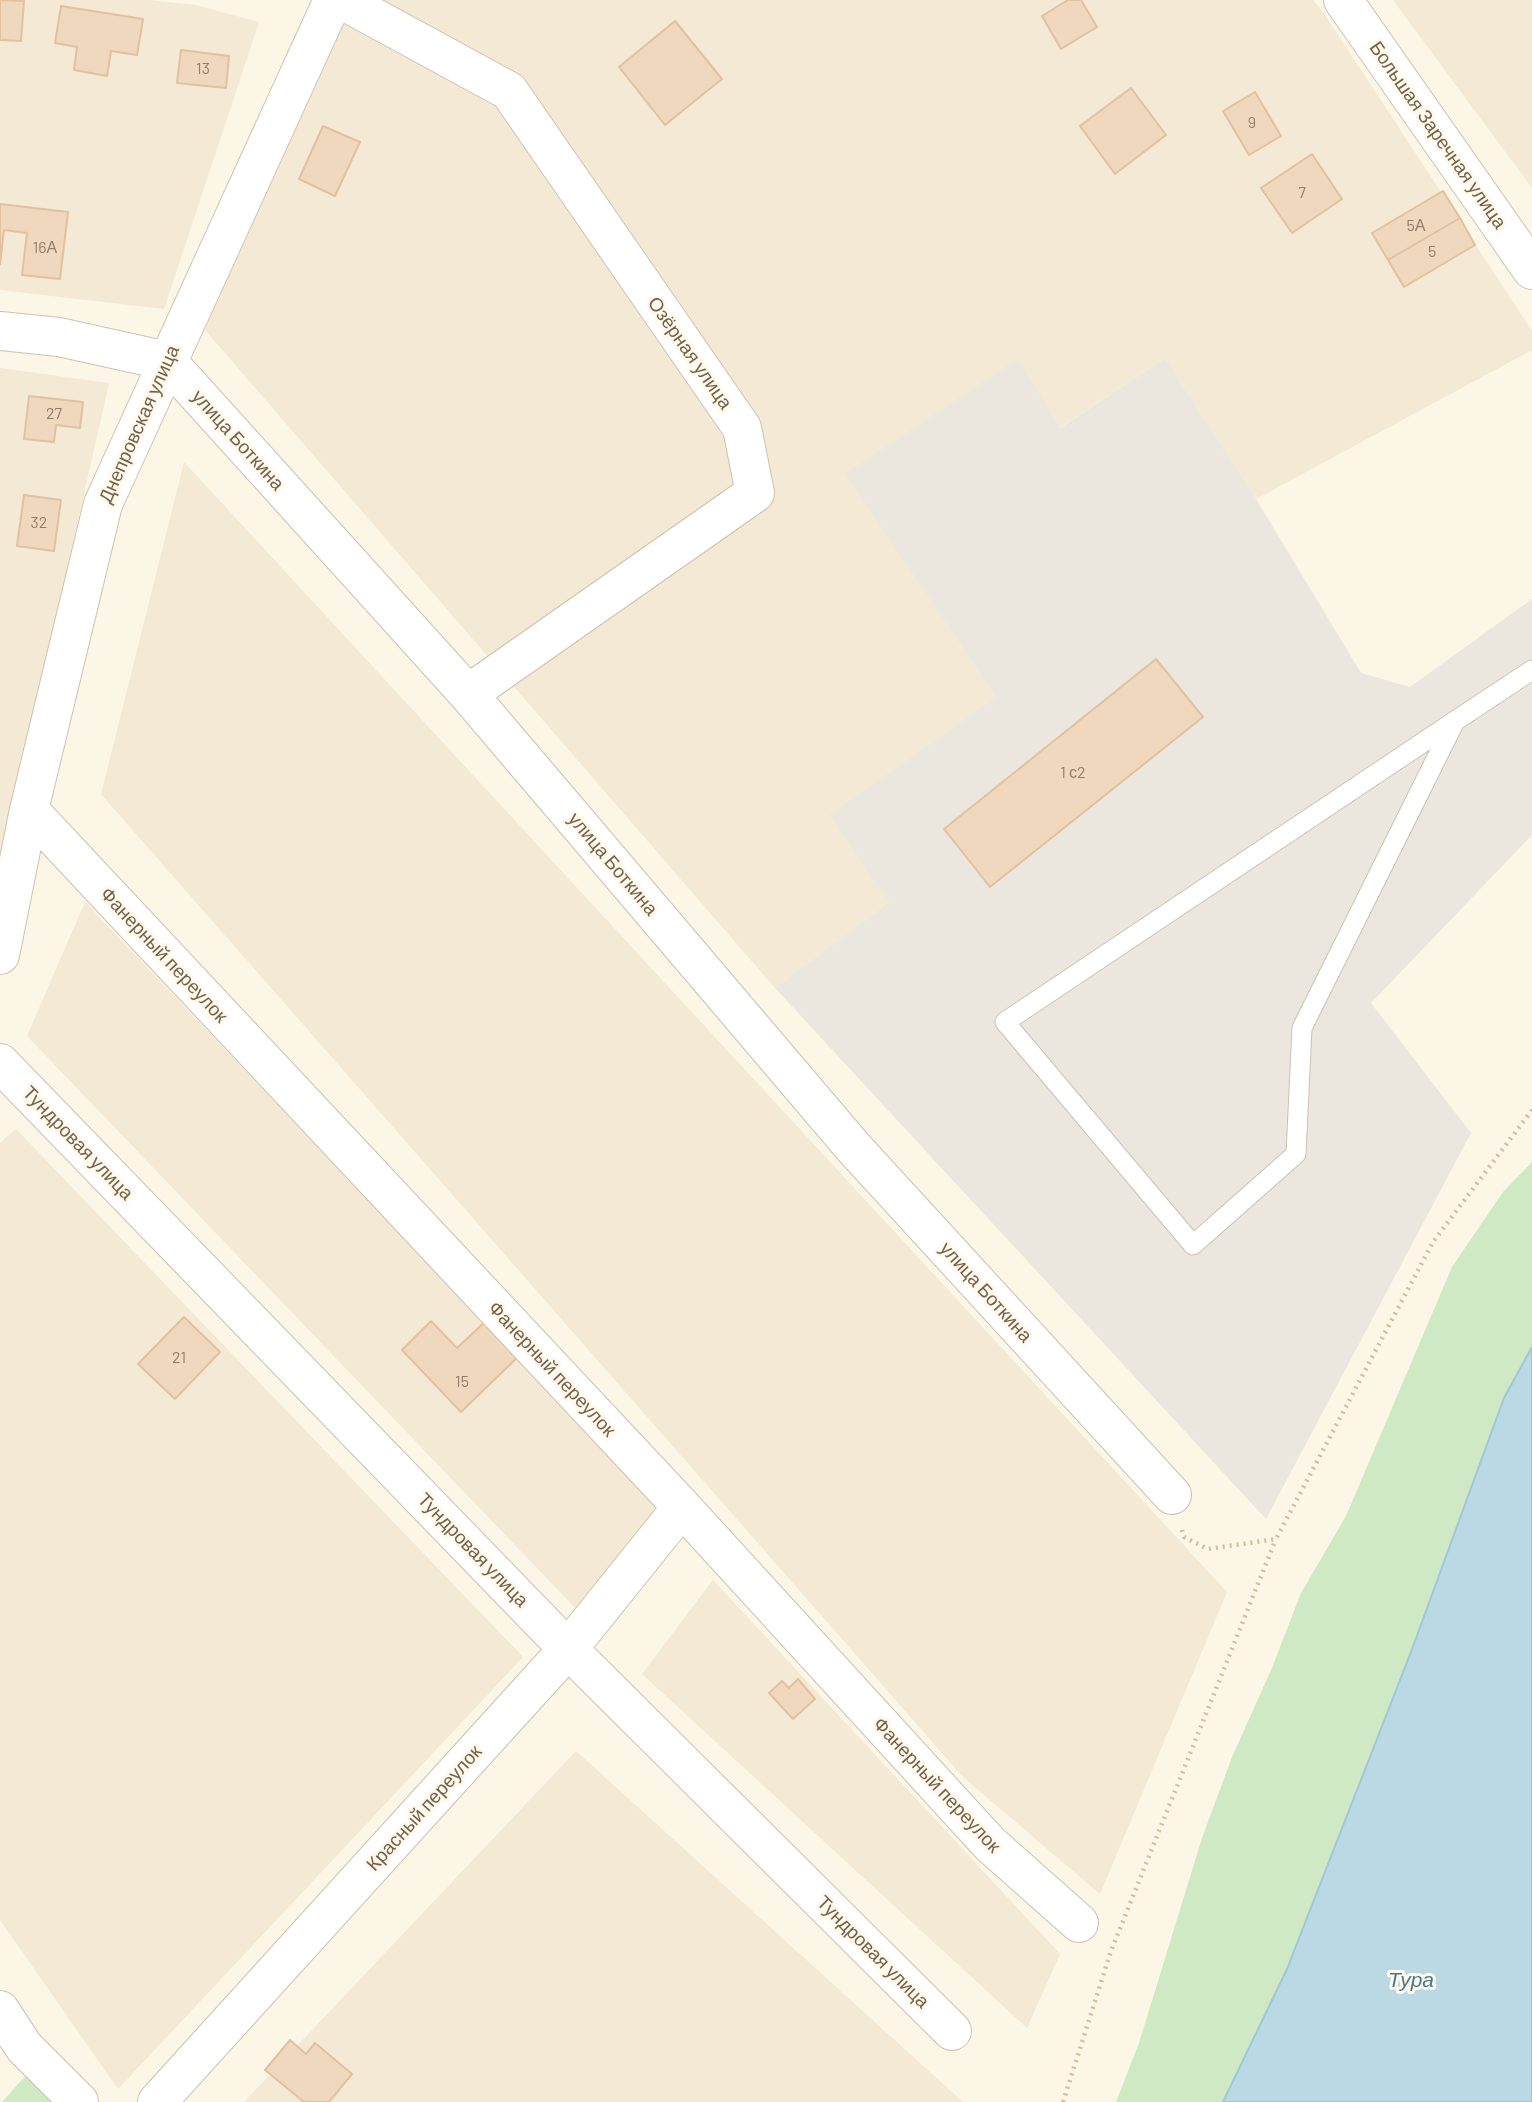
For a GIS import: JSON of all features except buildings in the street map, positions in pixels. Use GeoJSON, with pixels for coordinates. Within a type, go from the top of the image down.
{"type":"FeatureCollection","features":[{"type":"Feature","properties":{"kind":"street","name":"Днепровская улица"},"geometry":{"type":"LineString","coordinates":[[0,955],[29,810],[103,504],[333,0]]}},
{"type":"Feature","properties":{"kind":"street","name":"Озёрная улица"},"geometry":{"type":"LineString","coordinates":[[342,0],[509,92],[742,428],[755,493],[468,694]]}},
{"type":"Feature","properties":{"kind":"street","name":"Большая Заречная улица"},"geometry":{"type":"LineString","coordinates":[[1343,0],[1532,270]]}},
{"type":"Feature","properties":{"kind":"street"},"geometry":{"type":"LineString","coordinates":[[0,331],[59,337],[167,361]]}},
{"type":"Feature","properties":{"kind":"street","name":"улица Боткина"},"geometry":{"type":"LineString","coordinates":[[167,361],[468,694],[853,1147],[1172,1495]]}},
{"type":"Feature","properties":{"kind":"street","name":"Фанерный переулок"},"geometry":{"type":"LineString","coordinates":[[29,810],[682,1507],[990,1844],[1079,1923]]}},
{"type":"Feature","properties":{"kind":"street","name":"Тундровая улица"},"geometry":{"type":"LineString","coordinates":[[0,1063],[568,1649],[952,2031]]}},
{"type":"Feature","properties":{"kind":"street","name":"Красный переулок"},"geometry":{"type":"LineString","coordinates":[[158,2102],[568,1649],[682,1507]]}},
{"type":"Feature","properties":{"kind":"street"},"geometry":{"type":"LineString","coordinates":[[0,2010],[24,2047],[79,2102]]}},
{"type":"Feature","properties":{"kind":"lane"},"geometry":{"type":"LineString","coordinates":[[1455,721],[1302,1028],[1296,1154],[1194,1245],[1005,1022],[1455,721],[1532,670]]}},
{"type":"Feature","properties":{"kind":"path"},"geometry":{"type":"LineString","coordinates":[[1063,2102],[1111,1951],[1276,1539],[1433,1242],[1532,1110]]}},
{"type":"Feature","properties":{"kind":"path"},"geometry":{"type":"LineString","coordinates":[[1172,1495],[1184,1537],[1208,1549],[1276,1539]]}},
{"type":"Feature","properties":{"kind":"shaded area"},"geometry":{"type":"Polygon","coordinates":[[[0,0],[149,0],[196,5],[259,22],[164,309],[0,290],[0,0]]]}},
{"type":"Feature","properties":{"kind":"shaded area"},"geometry":{"type":"Polygon","coordinates":[[[339,0],[1313,0],[1532,331],[1532,350],[1256,499],[1165,358],[1059,428],[1018,360],[846,475],[996,697],[831,815],[889,902],[775,988],[205,330],[327,23],[339,0]]]}},
{"type":"Feature","properties":{"kind":"shaded area"},"geometry":{"type":"Polygon","coordinates":[[[1393,0],[1532,0],[1532,188],[1393,0]]]}},
{"type":"Feature","properties":{"kind":"shaded area"},"geometry":{"type":"Polygon","coordinates":[[[1165,358],[1256,499],[1361,673],[1410,687],[1532,599],[1532,835],[1371,1003],[1471,1133],[1266,1519],[775,988],[889,902],[830,815],[996,697],[845,474],[1018,359],[1060,428],[1165,358]]]}},
{"type":"Feature","properties":{"kind":"shaded area"},"geometry":{"type":"Polygon","coordinates":[[[0,368],[109,383],[21,773],[0,887],[0,368]]]}},
{"type":"Feature","properties":{"kind":"shaded area"},"geometry":{"type":"Polygon","coordinates":[[[184,462],[1227,1592],[1100,1894],[963,1777],[101,794],[184,462]]]}},
{"type":"Feature","properties":{"kind":"shaded area"},"geometry":{"type":"Polygon","coordinates":[[[85,902],[660,1508],[582,1615],[27,1036],[85,902]]]}},
{"type":"Feature","properties":{"kind":"shaded area"},"geometry":{"type":"Polygon","coordinates":[[[16,1129],[523,1657],[118,2089],[0,1920],[0,1143],[16,1129]]]}},
{"type":"Feature","properties":{"kind":"shaded area"},"geometry":{"type":"Polygon","coordinates":[[[713,1580],[1060,1954],[1027,2028],[642,1674],[713,1580]]]}},
{"type":"Feature","properties":{"kind":"shaded area"},"geometry":{"type":"Polygon","coordinates":[[[576,1751],[963,2102],[244,2102],[576,1751]]]}},
{"type":"Feature","properties":{"kind":"green space"},"geometry":{"type":"Polygon","coordinates":[[[1532,1162],[1532,1347],[1504,1398],[1411,1652],[1287,1969],[1223,2102],[1116,2102],[1139,2043],[1202,1838],[1232,1757],[1272,1668],[1301,1593],[1346,1516],[1452,1267],[1503,1192],[1532,1162]]]}},
{"type":"Feature","properties":{"kind":"green space"},"geometry":{"type":"Polygon","coordinates":[[[29,2072],[57,2102],[2,2102],[29,2072]]]}},
{"type":"Feature","properties":{"kind":"water","name":"Тура"},"geometry":{"type":"Polygon","coordinates":[[[1532,1347],[1532,2102],[1223,2102],[1287,1969],[1411,1652],[1504,1398],[1532,1347]]]}}]}
